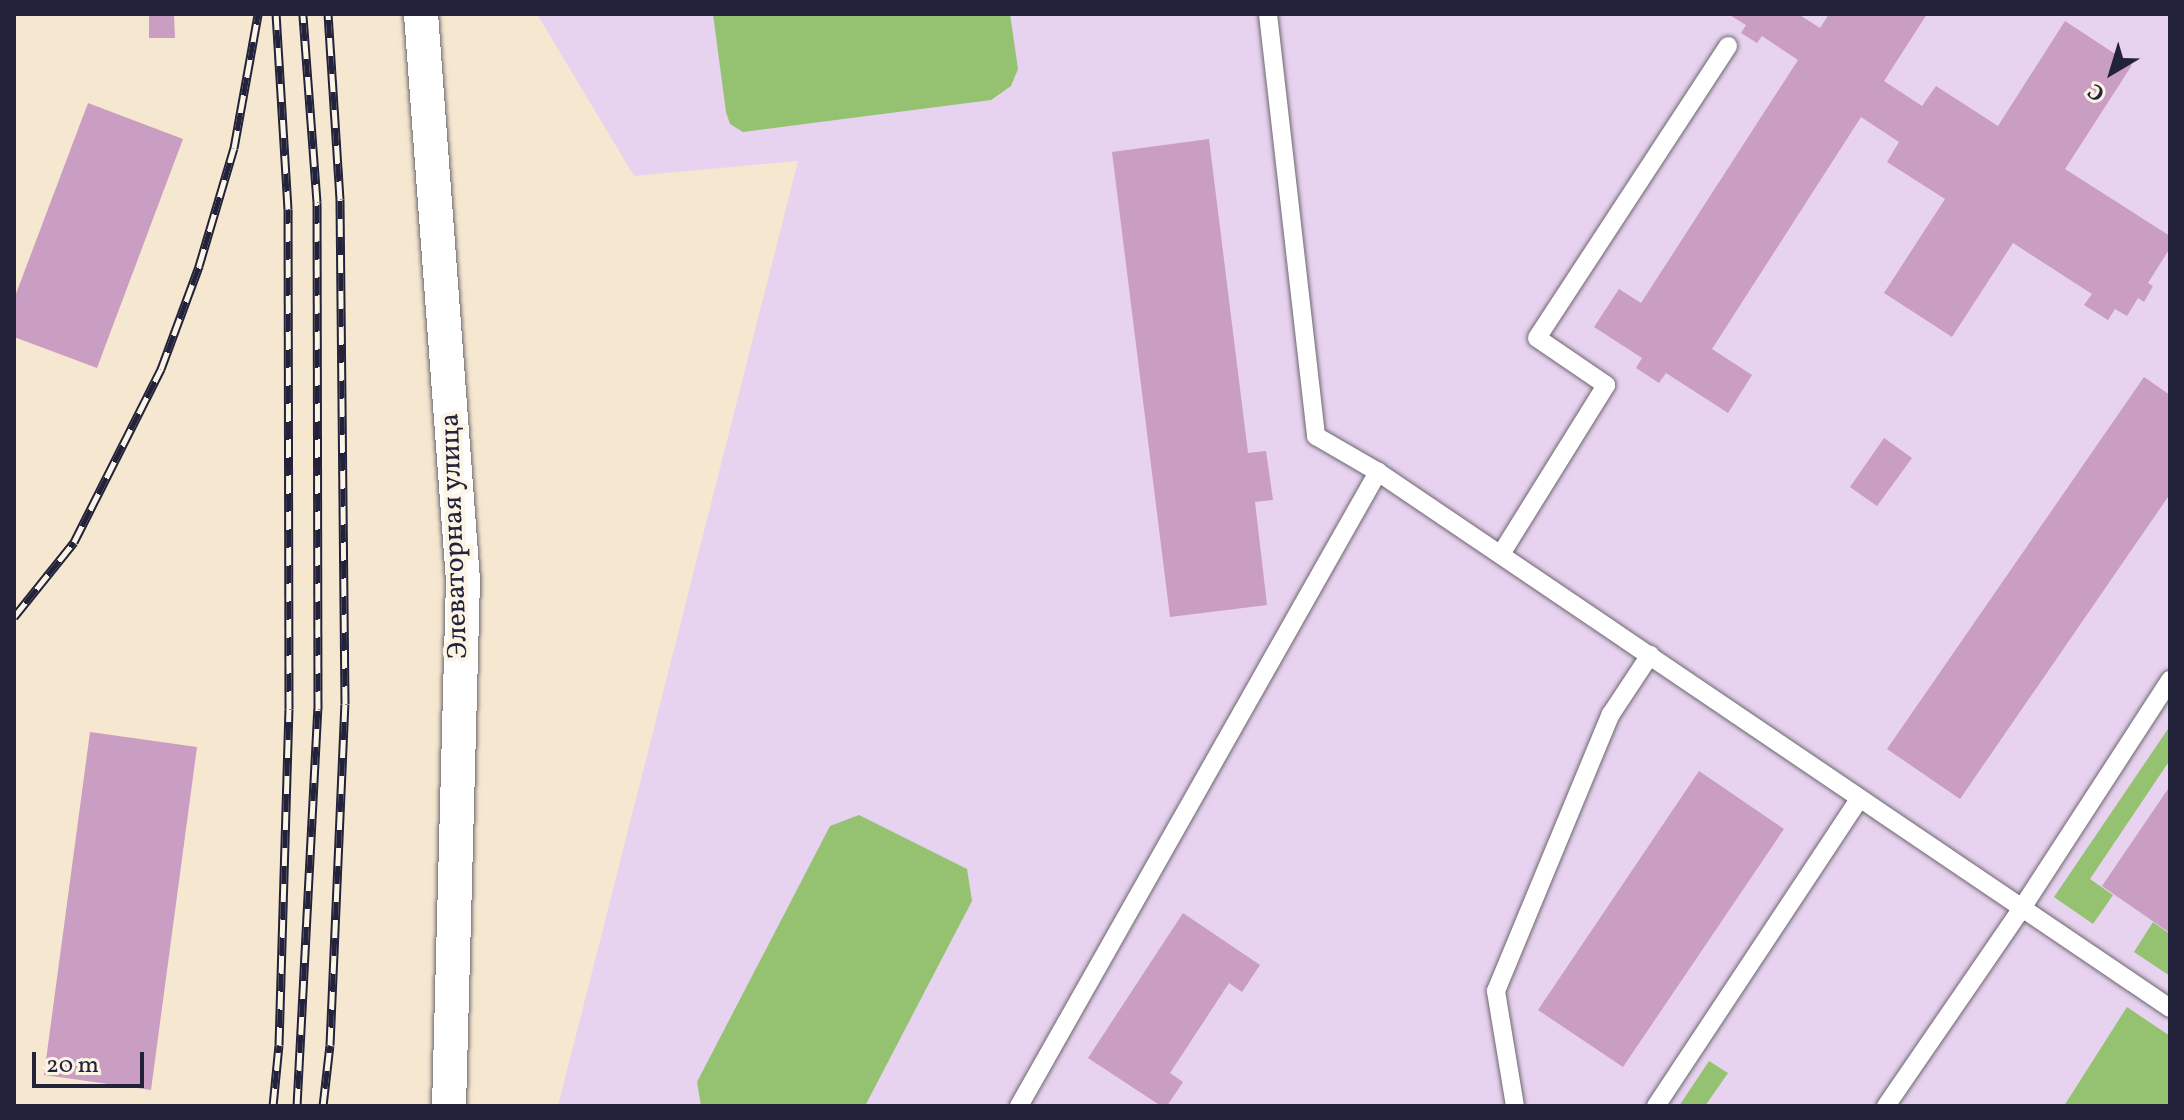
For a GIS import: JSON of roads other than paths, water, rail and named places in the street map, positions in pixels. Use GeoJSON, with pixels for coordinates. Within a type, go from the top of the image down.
{"type":"FeatureCollection","features":[{"type":"Feature","properties":{"kind":"street","name":"Элеваторная улица"},"geometry":{"type":"LineString","coordinates":[[421,14],[463,580],[449,1106]]}},
{"type":"Feature","properties":{"kind":"lane"},"geometry":{"type":"LineString","coordinates":[[1268,14],[1316,436],[1378,472],[1501,554],[2170,1008]]}},
{"type":"Feature","properties":{"kind":"lane"},"geometry":{"type":"LineString","coordinates":[[1501,554],[1606,385],[1537,338],[1728,46]]}},
{"type":"Feature","properties":{"kind":"lane"},"geometry":{"type":"LineString","coordinates":[[1019,1106],[1378,472]]}},
{"type":"Feature","properties":{"kind":"lane"},"geometry":{"type":"LineString","coordinates":[[1515,1106],[1496,991],[1611,714],[1650,655]]}},
{"type":"Feature","properties":{"kind":"lane"},"geometry":{"type":"LineString","coordinates":[[1886,1106],[2022,908],[2170,680]]}},
{"type":"Feature","properties":{"kind":"lane"},"geometry":{"type":"LineString","coordinates":[[1656,1106],[1860,798]]}},
{"type":"Feature","properties":{"kind":"railway"},"geometry":{"type":"LineString","coordinates":[[14,617],[74,542],[161,369],[199,266],[234,148],[258,14]]}},
{"type":"Feature","properties":{"kind":"railway"},"geometry":{"type":"LineString","coordinates":[[273,1106],[279,1045],[289,709],[288,209],[276,14]]}},
{"type":"Feature","properties":{"kind":"railway"},"geometry":{"type":"LineString","coordinates":[[297,1106],[318,709],[317,202],[303,14]]}},
{"type":"Feature","properties":{"kind":"railway"},"geometry":{"type":"LineString","coordinates":[[323,1106],[330,1045],[345,704],[340,199],[328,14]]}}]}
